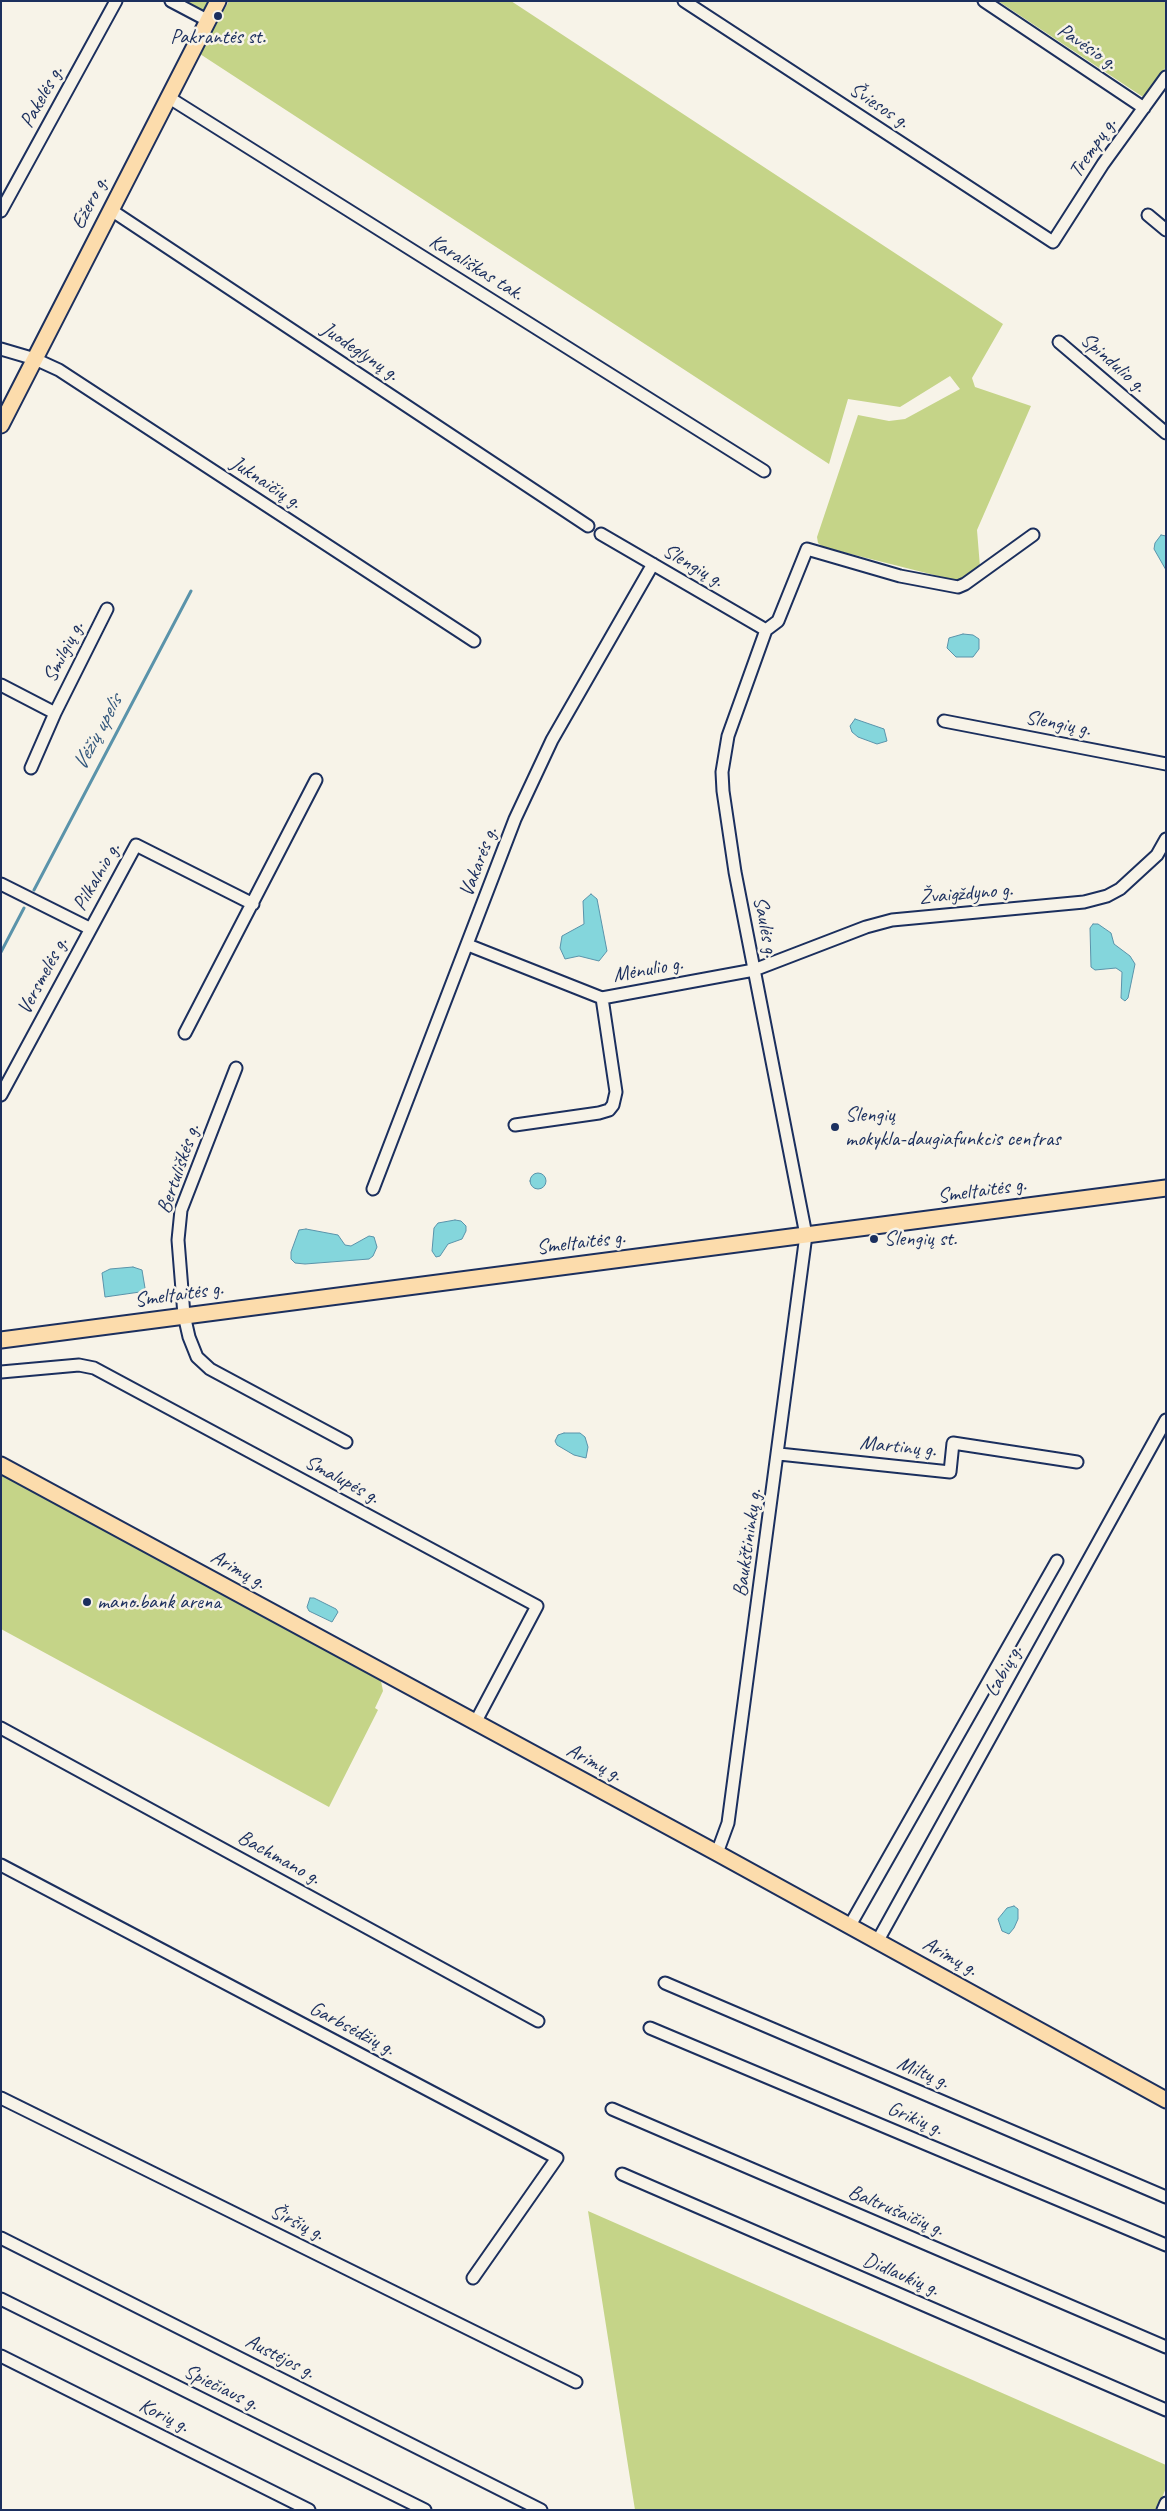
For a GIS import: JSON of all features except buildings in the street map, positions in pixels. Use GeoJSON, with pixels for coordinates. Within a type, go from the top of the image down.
{"type":"FeatureCollection","features":[{"type":"Feature","properties":{"kind":"main road","name":"Ežero g."},"geometry":{"type":"LineString","coordinates":[[1,425],[218,1]]}},
{"type":"Feature","properties":{"kind":"main road","name":"Smeltaitės g."},"geometry":{"type":"LineString","coordinates":[[1,1340],[1166,1188]]}},
{"type":"Feature","properties":{"kind":"main road","name":"Arimų g."},"geometry":{"type":"LineString","coordinates":[[1,1464],[1166,2100]]}},
{"type":"Feature","properties":{"kind":"street","name":"Pakelės g."},"geometry":{"type":"LineString","coordinates":[[1,211],[116,1]]}},
{"type":"Feature","properties":{"kind":"street"},"geometry":{"type":"LineString","coordinates":[[172,1],[207,20]]}},
{"type":"Feature","properties":{"kind":"street","name":"Šviesos g."},"geometry":{"type":"LineString","coordinates":[[684,1],[1053,242]]}},
{"type":"Feature","properties":{"kind":"street","name":"Pavėsio g."},"geometry":{"type":"LineString","coordinates":[[984,1],[1144,108]]}},
{"type":"Feature","properties":{"kind":"street","name":"Trempų g."},"geometry":{"type":"LineString","coordinates":[[1053,242],[1103,164],[1166,77]]}},
{"type":"Feature","properties":{"kind":"street","name":"Karališkas tak."},"geometry":{"type":"LineString","coordinates":[[168,97],[764,471]]}},
{"type":"Feature","properties":{"kind":"street","name":"Juodeglynų g."},"geometry":{"type":"LineString","coordinates":[[111,210],[588,526]]}},
{"type":"Feature","properties":{"kind":"street"},"geometry":{"type":"LineString","coordinates":[[1148,215],[1166,230]]}},
{"type":"Feature","properties":{"kind":"street","name":"Spindulio g."},"geometry":{"type":"LineString","coordinates":[[1059,342],[1166,433]]}},
{"type":"Feature","properties":{"kind":"street","name":"Juknaičių g."},"geometry":{"type":"LineString","coordinates":[[1,349],[35,359],[59,370],[474,641]]}},
{"type":"Feature","properties":{"kind":"street","name":"Slengių g."},"geometry":{"type":"LineString","coordinates":[[601,534],[766,630]]}},
{"type":"Feature","properties":{"kind":"street"},"geometry":{"type":"LineString","coordinates":[[766,630],[778,622],[806,549],[900,576],[958,586],[965,584],[1032,535]]}},
{"type":"Feature","properties":{"kind":"street","name":"Vakarės g."},"geometry":{"type":"LineString","coordinates":[[372,1189],[468,945],[515,819],[552,740],[653,564]]}},
{"type":"Feature","properties":{"kind":"street","name":"Smilgių g."},"geometry":{"type":"LineString","coordinates":[[30,768],[107,608]]}},
{"type":"Feature","properties":{"kind":"street","name":"Saulės g."},"geometry":{"type":"LineString","coordinates":[[766,630],[733,720],[722,772],[732,856],[806,1235]]}},
{"type":"Feature","properties":{"kind":"street","name":"Smilgių g."},"geometry":{"type":"LineString","coordinates":[[1,685],[55,713]]}},
{"type":"Feature","properties":{"kind":"street","name":"Slengių g."},"geometry":{"type":"LineString","coordinates":[[944,721],[1166,764]]}},
{"type":"Feature","properties":{"kind":"street"},"geometry":{"type":"LineString","coordinates":[[185,1033],[316,780]]}},
{"type":"Feature","properties":{"kind":"street","name":"Žvaigždyno g."},"geometry":{"type":"LineString","coordinates":[[754,970],[866,927],[892,920],[1084,902],[1107,896],[1120,889],[1157,855],[1166,839]]}},
{"type":"Feature","properties":{"kind":"street","name":"Pilkalnio g."},"geometry":{"type":"LineString","coordinates":[[1,884],[89,928],[136,845],[253,904]]}},
{"type":"Feature","properties":{"kind":"street","name":"Versmelės g."},"geometry":{"type":"LineString","coordinates":[[1,1095],[89,928]]}},
{"type":"Feature","properties":{"kind":"street","name":"Mėnulio g."},"geometry":{"type":"LineString","coordinates":[[468,945],[602,998],[754,970]]}},
{"type":"Feature","properties":{"kind":"street"},"geometry":{"type":"LineString","coordinates":[[515,1125],[599,1113],[608,1110],[613,1105],[616,1092],[602,998]]}},
{"type":"Feature","properties":{"kind":"street","name":"Bertuliškės g."},"geometry":{"type":"LineString","coordinates":[[184,1315],[178,1240],[181,1210],[236,1068]]}},
{"type":"Feature","properties":{"kind":"street","name":"Baukštininkų g."},"geometry":{"type":"LineString","coordinates":[[717,1854],[728,1823],[779,1454],[806,1235]]}},
{"type":"Feature","properties":{"kind":"street","name":"Smalupės g."},"geometry":{"type":"LineString","coordinates":[[184,1315],[193,1349],[206,1366],[346,1442]]}},
{"type":"Feature","properties":{"kind":"street","name":"Smalupės g."},"geometry":{"type":"LineString","coordinates":[[1,1372],[80,1365],[94,1368],[537,1606],[475,1723]]}},
{"type":"Feature","properties":{"kind":"street","name":"Labių g."},"geometry":{"type":"LineString","coordinates":[[877,1942],[1166,1420]]}},
{"type":"Feature","properties":{"kind":"street","name":"Martinų g."},"geometry":{"type":"LineString","coordinates":[[779,1454],[950,1472],[953,1444],[1077,1462]]}},
{"type":"Feature","properties":{"kind":"street"},"geometry":{"type":"LineString","coordinates":[[849,1927],[1057,1561]]}},
{"type":"Feature","properties":{"kind":"street","name":"Bachmano g."},"geometry":{"type":"LineString","coordinates":[[1,1728],[538,2021]]}},
{"type":"Feature","properties":{"kind":"street","name":"Garbsėdžių g."},"geometry":{"type":"LineString","coordinates":[[1,1865],[557,2158],[473,2278]]}},
{"type":"Feature","properties":{"kind":"street","name":"Miltų g."},"geometry":{"type":"LineString","coordinates":[[665,1983],[1166,2198]]}},
{"type":"Feature","properties":{"kind":"street","name":"Grikių g."},"geometry":{"type":"LineString","coordinates":[[650,2028],[1166,2245]]}},
{"type":"Feature","properties":{"kind":"street","name":"Širšių g."},"geometry":{"type":"LineString","coordinates":[[1,2098],[576,2382]]}},
{"type":"Feature","properties":{"kind":"street","name":"Baltrušaičių g."},"geometry":{"type":"LineString","coordinates":[[612,2109],[1166,2347]]}},
{"type":"Feature","properties":{"kind":"street","name":"Didlaukių g."},"geometry":{"type":"LineString","coordinates":[[622,2174],[1166,2410]]}},
{"type":"Feature","properties":{"kind":"street","name":"Austėjos g."},"geometry":{"type":"LineString","coordinates":[[1,2238],[541,2510]]}},
{"type":"Feature","properties":{"kind":"street","name":"Spiečiaus g."},"geometry":{"type":"LineString","coordinates":[[1,2299],[425,2510]]}},
{"type":"Feature","properties":{"kind":"street","name":"Korių g."},"geometry":{"type":"LineString","coordinates":[[1,2356],[310,2510]]}},
{"type":"Feature","properties":{"kind":"street"},"geometry":{"type":"LineString","coordinates":[[1163,2510],[1166,2502]]}},
{"type":"Feature","properties":{"kind":"green space"},"geometry":{"type":"Polygon","coordinates":[[[182,1],[208,1],[203,10],[182,1]]]}},
{"type":"Feature","properties":{"kind":"green space"},"geometry":{"type":"Polygon","coordinates":[[[229,1],[511,1],[1003,324],[972,378],[975,387],[1031,406],[977,530],[980,567],[962,579],[954,580],[823,547],[818,543],[817,537],[858,415],[889,421],[905,419],[960,389],[950,376],[900,407],[848,399],[829,464],[200,54],[229,1]]]}},
{"type":"Feature","properties":{"kind":"green space"},"geometry":{"type":"Polygon","coordinates":[[[998,1],[1166,1],[1166,67],[1143,97],[998,1]]]}},
{"type":"Feature","properties":{"kind":"green space"},"geometry":{"type":"Polygon","coordinates":[[[1,1472],[381,1681],[383,1691],[375,1708],[378,1710],[329,1807],[1,1629],[1,1472]]]}},
{"type":"Feature","properties":{"kind":"green space"},"geometry":{"type":"Polygon","coordinates":[[[588,2211],[1166,2465],[1166,2488],[1157,2510],[635,2510],[588,2211]]]}},
{"type":"Feature","properties":{"kind":"water"},"geometry":{"type":"Polygon","coordinates":[[[1161,535],[1166,536],[1166,570],[1154,549],[1155,543],[1161,535]]]}},
{"type":"Feature","properties":{"kind":"water"},"geometry":{"type":"Polygon","coordinates":[[[963,634],[973,635],[979,639],[979,649],[973,657],[956,657],[947,648],[949,638],[963,634]]]}},
{"type":"Feature","properties":{"kind":"water"},"geometry":{"type":"Polygon","coordinates":[[[855,719],[884,729],[887,741],[877,744],[858,737],[852,732],[850,726],[855,719]]]}},
{"type":"Feature","properties":{"kind":"water"},"geometry":{"type":"Polygon","coordinates":[[[591,894],[597,899],[607,951],[599,961],[579,956],[565,959],[560,948],[562,936],[584,924],[583,901],[591,894]]]}},
{"type":"Feature","properties":{"kind":"water"},"geometry":{"type":"Polygon","coordinates":[[[1093,924],[1098,924],[1111,933],[1114,944],[1130,956],[1135,964],[1128,998],[1125,1001],[1121,998],[1122,972],[1116,968],[1095,970],[1091,967],[1090,928],[1093,924]]]}},
{"type":"Feature","properties":{"kind":"water"},"geometry":{"type":"Polygon","coordinates":[[[535,1173],[541,1173],[546,1178],[544,1187],[535,1189],[530,1184],[530,1178],[535,1173]]]}},
{"type":"Feature","properties":{"kind":"water"},"geometry":{"type":"Polygon","coordinates":[[[455,1220],[461,1221],[466,1226],[462,1239],[448,1244],[440,1256],[436,1257],[432,1251],[434,1228],[438,1223],[455,1220]]]}},
{"type":"Feature","properties":{"kind":"water"},"geometry":{"type":"Polygon","coordinates":[[[306,1229],[338,1235],[345,1245],[351,1246],[369,1236],[374,1237],[377,1247],[373,1256],[369,1259],[305,1264],[295,1263],[291,1259],[291,1252],[299,1230],[306,1229]]]}},
{"type":"Feature","properties":{"kind":"water"},"geometry":{"type":"Polygon","coordinates":[[[133,1267],[142,1270],[145,1288],[140,1292],[105,1297],[102,1273],[110,1269],[133,1267]]]}},
{"type":"Feature","properties":{"kind":"water"},"geometry":{"type":"Polygon","coordinates":[[[580,1433],[585,1437],[588,1447],[586,1458],[574,1455],[557,1445],[555,1441],[558,1435],[580,1433]]]}},
{"type":"Feature","properties":{"kind":"water"},"geometry":{"type":"Polygon","coordinates":[[[310,1598],[314,1598],[336,1609],[338,1612],[332,1622],[309,1611],[307,1607],[310,1598]]]}},
{"type":"Feature","properties":{"kind":"water"},"geometry":{"type":"Polygon","coordinates":[[[1014,1906],[1018,1909],[1018,1919],[1009,1934],[1002,1931],[998,1919],[1007,1908],[1014,1906]]]}},
{"type":"Feature","properties":{"kind":"waterway","name":"Vėžių upelis"},"geometry":{"type":"LineString","coordinates":[[34,890],[191,591]]}},
{"type":"Feature","properties":{"kind":"waterway","name":"Vėžių upelis"},"geometry":{"type":"LineString","coordinates":[[1,952],[24,908]]}},
{"type":"Feature","properties":{"kind":"place","name":"Pakrantės st."},"geometry":{"type":"Point","coordinates":[218,16]}},
{"type":"Feature","properties":{"kind":"place","name":"Slengių mokykla-daugiafunkcis centras"},"geometry":{"type":"Point","coordinates":[835,1127]}},
{"type":"Feature","properties":{"kind":"place","name":"Slengių st."},"geometry":{"type":"Point","coordinates":[874,1239]}},
{"type":"Feature","properties":{"kind":"place","name":"mano.bank arena"},"geometry":{"type":"Point","coordinates":[87,1602]}}]}
